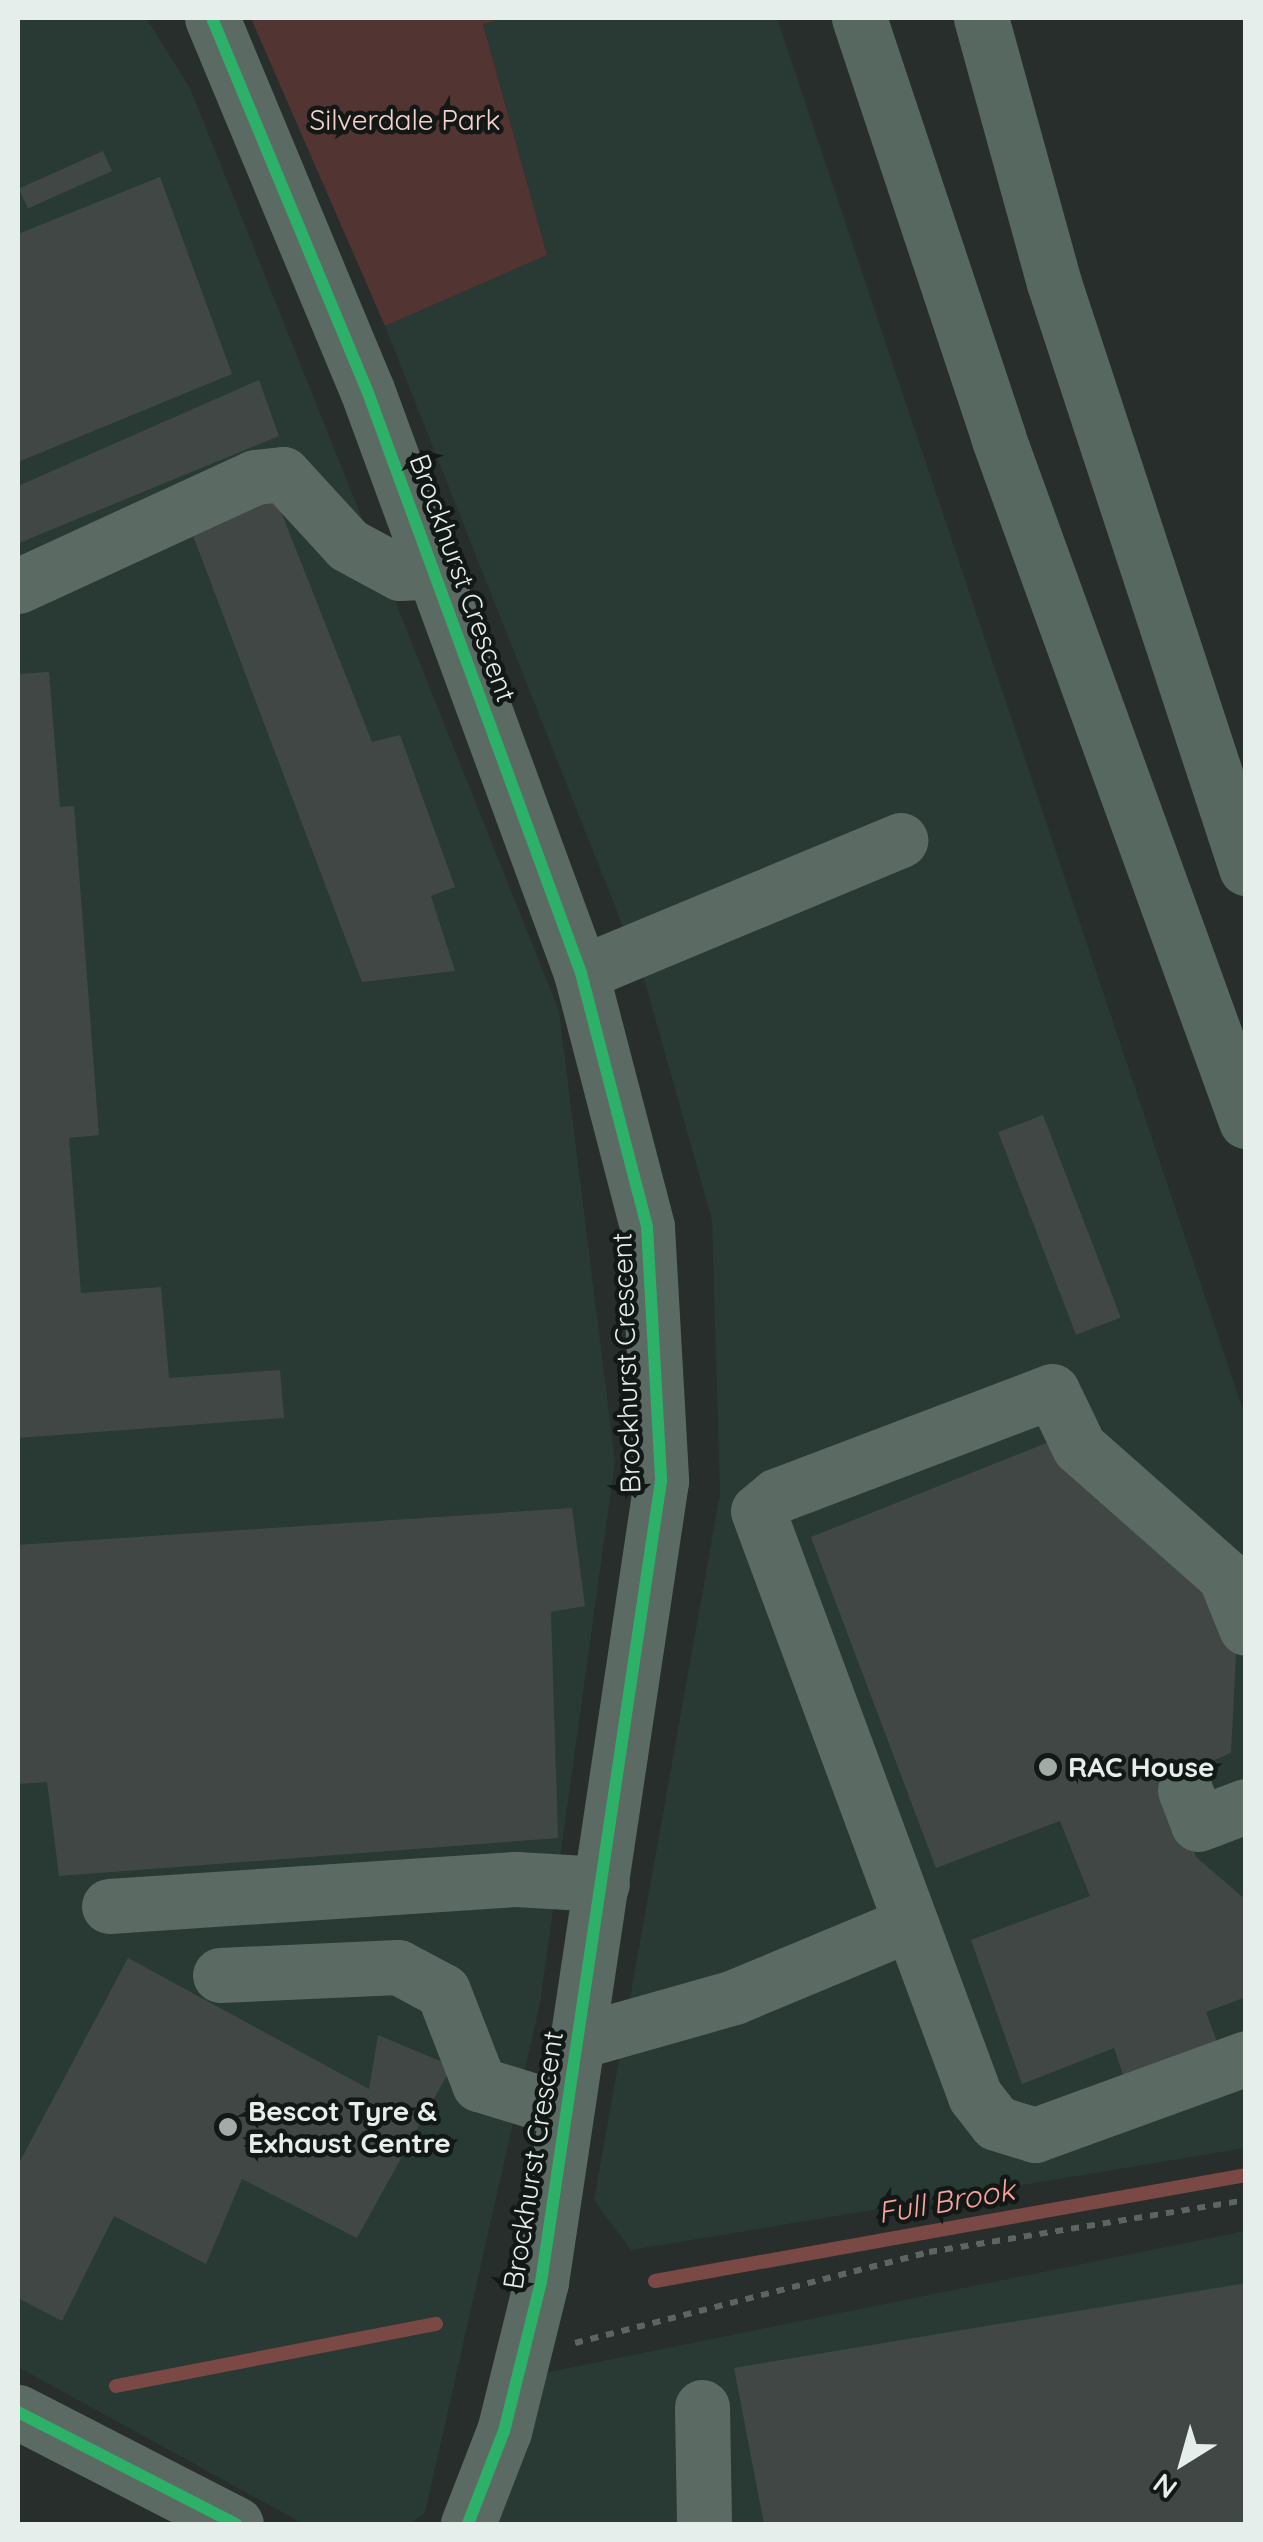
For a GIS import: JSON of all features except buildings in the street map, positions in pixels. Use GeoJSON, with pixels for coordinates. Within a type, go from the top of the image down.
{"type":"FeatureCollection","features":[{"type":"Feature","properties":{"kind":"highway"},"geometry":{"type":"LineString","coordinates":[[860,18],[951,298],[1246,1121]]}},
{"type":"Feature","properties":{"kind":"highway"},"geometry":{"type":"LineString","coordinates":[[878,18],[951,298]]}},
{"type":"Feature","properties":{"kind":"highway"},"geometry":{"type":"LineString","coordinates":[[981,18],[1054,283],[1246,868]]}},
{"type":"Feature","properties":{"kind":"street","name":"Brockhurst Crescent"},"geometry":{"type":"LineString","coordinates":[[212,18],[434,571],[581,974],[647,1227],[660,1481],[579,2041],[563,2110],[521,2358],[468,2524]]}},
{"type":"Feature","properties":{"kind":"street"},"geometry":{"type":"LineString","coordinates":[[18,586],[255,477],[283,474],[348,545],[400,573],[434,571]]}},
{"type":"Feature","properties":{"kind":"street"},"geometry":{"type":"LineString","coordinates":[[581,974],[900,840]]}},
{"type":"Feature","properties":{"kind":"street"},"geometry":{"type":"LineString","coordinates":[[1246,1628],[1225,1576],[1079,1447],[1052,1392],[776,1496],[758,1512],[975,2096],[1016,2135],[1246,2058]]}},
{"type":"Feature","properties":{"kind":"street"},"geometry":{"type":"LineString","coordinates":[[1185,1790],[1198,1824],[1246,1806]]}},
{"type":"Feature","properties":{"kind":"street"},"geometry":{"type":"LineString","coordinates":[[108,1906],[516,1879],[602,1884]]}},
{"type":"Feature","properties":{"kind":"street"},"geometry":{"type":"LineString","coordinates":[[579,2041],[734,1997],[909,1924]]}},
{"type":"Feature","properties":{"kind":"street"},"geometry":{"type":"LineString","coordinates":[[220,1975],[398,1967],[443,1991],[479,2084],[563,2110]]}},
{"type":"Feature","properties":{"kind":"street"},"geometry":{"type":"LineString","coordinates":[[702,2406],[704,2524]]}},
{"type":"Feature","properties":{"kind":"street"},"geometry":{"type":"LineString","coordinates":[[18,2412],[236,2524]]}},
{"type":"Feature","properties":{"kind":"path"},"geometry":{"type":"LineString","coordinates":[[521,2358],[929,2252],[1246,2200]]}},
{"type":"Feature","properties":{"kind":"shaded area"},"geometry":{"type":"Polygon","coordinates":[[[18,18],[146,18],[190,88],[559,1011],[615,1462],[540,2003],[425,2513],[409,2524],[304,2524],[18,2367],[18,18]]]}},
{"type":"Feature","properties":{"kind":"shaded area"},"geometry":{"type":"Polygon","coordinates":[[[504,18],[777,18],[1245,1416],[1245,2148],[631,2250],[594,2200],[720,1494],[712,1220],[645,982],[385,326],[547,255],[483,23],[504,18]]]}},
{"type":"Feature","properties":{"kind":"shaded area"},"geometry":{"type":"Polygon","coordinates":[[[1245,2231],[1245,2524],[482,2524],[529,2376],[1245,2231]]]}},
{"type":"Feature","properties":{"kind":"green space","name":"Silverdale Park"},"geometry":{"type":"Polygon","coordinates":[[[251,18],[504,18],[483,24],[547,255],[385,326],[251,18]]]}},
{"type":"Feature","properties":{"kind":"waterway","name":"Full Brook"},"geometry":{"type":"LineString","coordinates":[[655,2281],[1246,2175]]}},
{"type":"Feature","properties":{"kind":"waterway","name":"Full Brook"},"geometry":{"type":"LineString","coordinates":[[116,2386],[436,2324]]}},
{"type":"Feature","properties":{"kind":"cycle path"},"geometry":{"type":"LineString","coordinates":[[212,18],[367,390],[581,973],[647,1227],[661,1481],[541,2282],[504,2431],[468,2524]]}},
{"type":"Feature","properties":{"kind":"cycle path"},"geometry":{"type":"LineString","coordinates":[[18,2412],[236,2524]]}},
{"type":"Feature","properties":{"kind":"place","name":"RAC House"},"geometry":{"type":"Point","coordinates":[1048,1767]}},
{"type":"Feature","properties":{"kind":"place","name":"Bescot Tyre & Exhaust Centre"},"geometry":{"type":"Point","coordinates":[228,2127]}}]}
